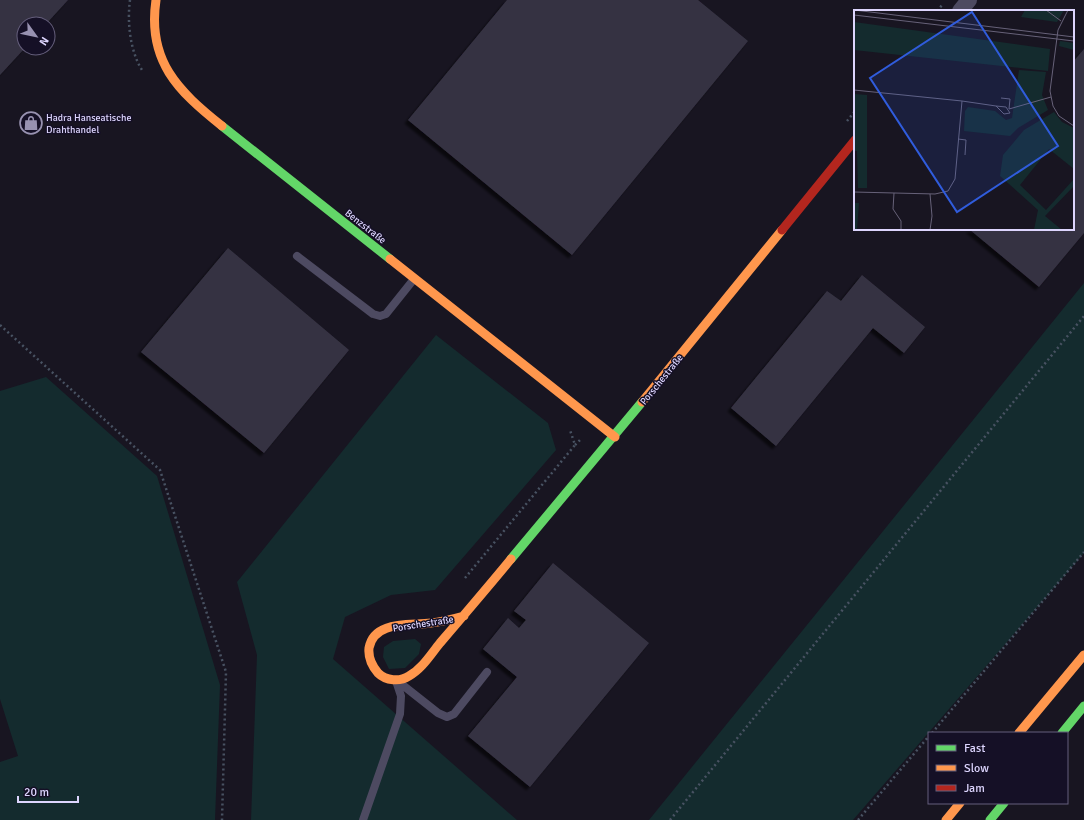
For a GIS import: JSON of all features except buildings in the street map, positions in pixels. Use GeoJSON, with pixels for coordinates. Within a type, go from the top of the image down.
{"type":"FeatureCollection","features":[{"type":"Feature","properties":{"kind":"main road","name":"Benzstraße"},"geometry":{"type":"LineString","coordinates":[[156,0],[156,29],[160,56],[176,85],[200,109],[615,437]]}},
{"type":"Feature","properties":{"kind":"main road","name":"Porschestraße"},"geometry":{"type":"LineString","coordinates":[[464,616],[437,623],[398,626],[382,630],[374,636],[371,642],[368,654],[371,666],[374,671],[383,677],[396,680],[413,674],[464,616],[615,437],[854,141]]}},
{"type":"Feature","properties":{"kind":"main road"},"geometry":{"type":"LineString","coordinates":[[1020,732],[1084,655]]}},
{"type":"Feature","properties":{"kind":"main road"},"geometry":{"type":"LineString","coordinates":[[1063,732],[1084,706]]}},
{"type":"Feature","properties":{"kind":"main road"},"geometry":{"type":"LineString","coordinates":[[946,820],[959,804]]}},
{"type":"Feature","properties":{"kind":"main road"},"geometry":{"type":"LineString","coordinates":[[990,820],[1003,804]]}},
{"type":"Feature","properties":{"kind":"street"},"geometry":{"type":"LineString","coordinates":[[961,10],[968,0]]}},
{"type":"Feature","properties":{"kind":"lane"},"geometry":{"type":"LineString","coordinates":[[297,256],[373,314],[380,316],[386,314],[414,278]]}},
{"type":"Feature","properties":{"kind":"lane"},"geometry":{"type":"LineString","coordinates":[[396,680],[438,713],[447,717],[454,714],[487,672]]}},
{"type":"Feature","properties":{"kind":"lane"},"geometry":{"type":"LineString","coordinates":[[363,820],[400,714],[401,696],[396,680]]}},
{"type":"Feature","properties":{"kind":"path"},"geometry":{"type":"LineString","coordinates":[[130,0],[131,34],[134,51],[144,73]]}},
{"type":"Feature","properties":{"kind":"path"},"geometry":{"type":"LineString","coordinates":[[670,820],[1084,316]]}},
{"type":"Feature","properties":{"kind":"path"},"geometry":{"type":"LineString","coordinates":[[0,324],[160,470],[226,672],[222,820]]}},
{"type":"Feature","properties":{"kind":"path"},"geometry":{"type":"LineString","coordinates":[[464,579],[576,444],[573,434],[566,424]]}},
{"type":"Feature","properties":{"kind":"path"},"geometry":{"type":"LineString","coordinates":[[933,732],[1084,552]]}},
{"type":"Feature","properties":{"kind":"path"},"geometry":{"type":"LineString","coordinates":[[858,820],[928,737]]}},
{"type":"Feature","properties":{"kind":"green space"},"geometry":{"type":"Polygon","coordinates":[[[1084,283],[1084,553],[853,820],[649,820],[1084,283]]]}},
{"type":"Feature","properties":{"kind":"green space"},"geometry":{"type":"Polygon","coordinates":[[[436,335],[548,423],[556,450],[435,590],[391,595],[345,617],[333,659],[517,820],[251,820],[257,655],[237,582],[436,335]]]}},
{"type":"Feature","properties":{"kind":"green space"},"geometry":{"type":"Polygon","coordinates":[[[46,377],[157,476],[220,685],[215,820],[0,820],[0,762],[18,756],[0,699],[0,391],[46,377]]]}},
{"type":"Feature","properties":{"kind":"green space"},"geometry":{"type":"Polygon","coordinates":[[[415,639],[421,644],[419,654],[405,668],[389,669],[383,657],[384,647],[393,641],[415,639]]]}},
{"type":"Feature","properties":{"kind":"traffic: fast"},"geometry":{"type":"LineString","coordinates":[[222,126],[390,259]]}},
{"type":"Feature","properties":{"kind":"traffic: fast"},"geometry":{"type":"LineString","coordinates":[[511,559],[642,402]]}},
{"type":"Feature","properties":{"kind":"traffic: fast"},"geometry":{"type":"LineString","coordinates":[[1063,732],[1084,706]]}},
{"type":"Feature","properties":{"kind":"traffic: fast"},"geometry":{"type":"LineString","coordinates":[[990,820],[1003,804]]}},
{"type":"Feature","properties":{"kind":"traffic: slow"},"geometry":{"type":"LineString","coordinates":[[156,0],[154,21],[156,40],[161,57],[169,73],[179,87],[222,126]]}},
{"type":"Feature","properties":{"kind":"traffic: slow"},"geometry":{"type":"LineString","coordinates":[[642,402],[782,230]]}},
{"type":"Feature","properties":{"kind":"traffic: slow"},"geometry":{"type":"LineString","coordinates":[[390,259],[615,437]]}},
{"type":"Feature","properties":{"kind":"traffic: slow"},"geometry":{"type":"LineString","coordinates":[[464,616],[460,617],[452,619],[439,622],[394,626],[385,629],[372,639],[369,648],[372,665],[381,676],[393,680],[405,678],[414,673],[426,661],[440,643],[458,622],[467,612],[511,559]]}},
{"type":"Feature","properties":{"kind":"traffic: slow"},"geometry":{"type":"LineString","coordinates":[[1020,732],[1084,655]]}},
{"type":"Feature","properties":{"kind":"traffic: slow"},"geometry":{"type":"LineString","coordinates":[[946,820],[959,804]]}},
{"type":"Feature","properties":{"kind":"traffic: jam"},"geometry":{"type":"LineString","coordinates":[[782,230],[854,141]]}},
{"type":"Feature","properties":{"kind":"place","name":"Hadra Hanseatische Drahthandel"},"geometry":{"type":"Point","coordinates":[31,123]}}]}
